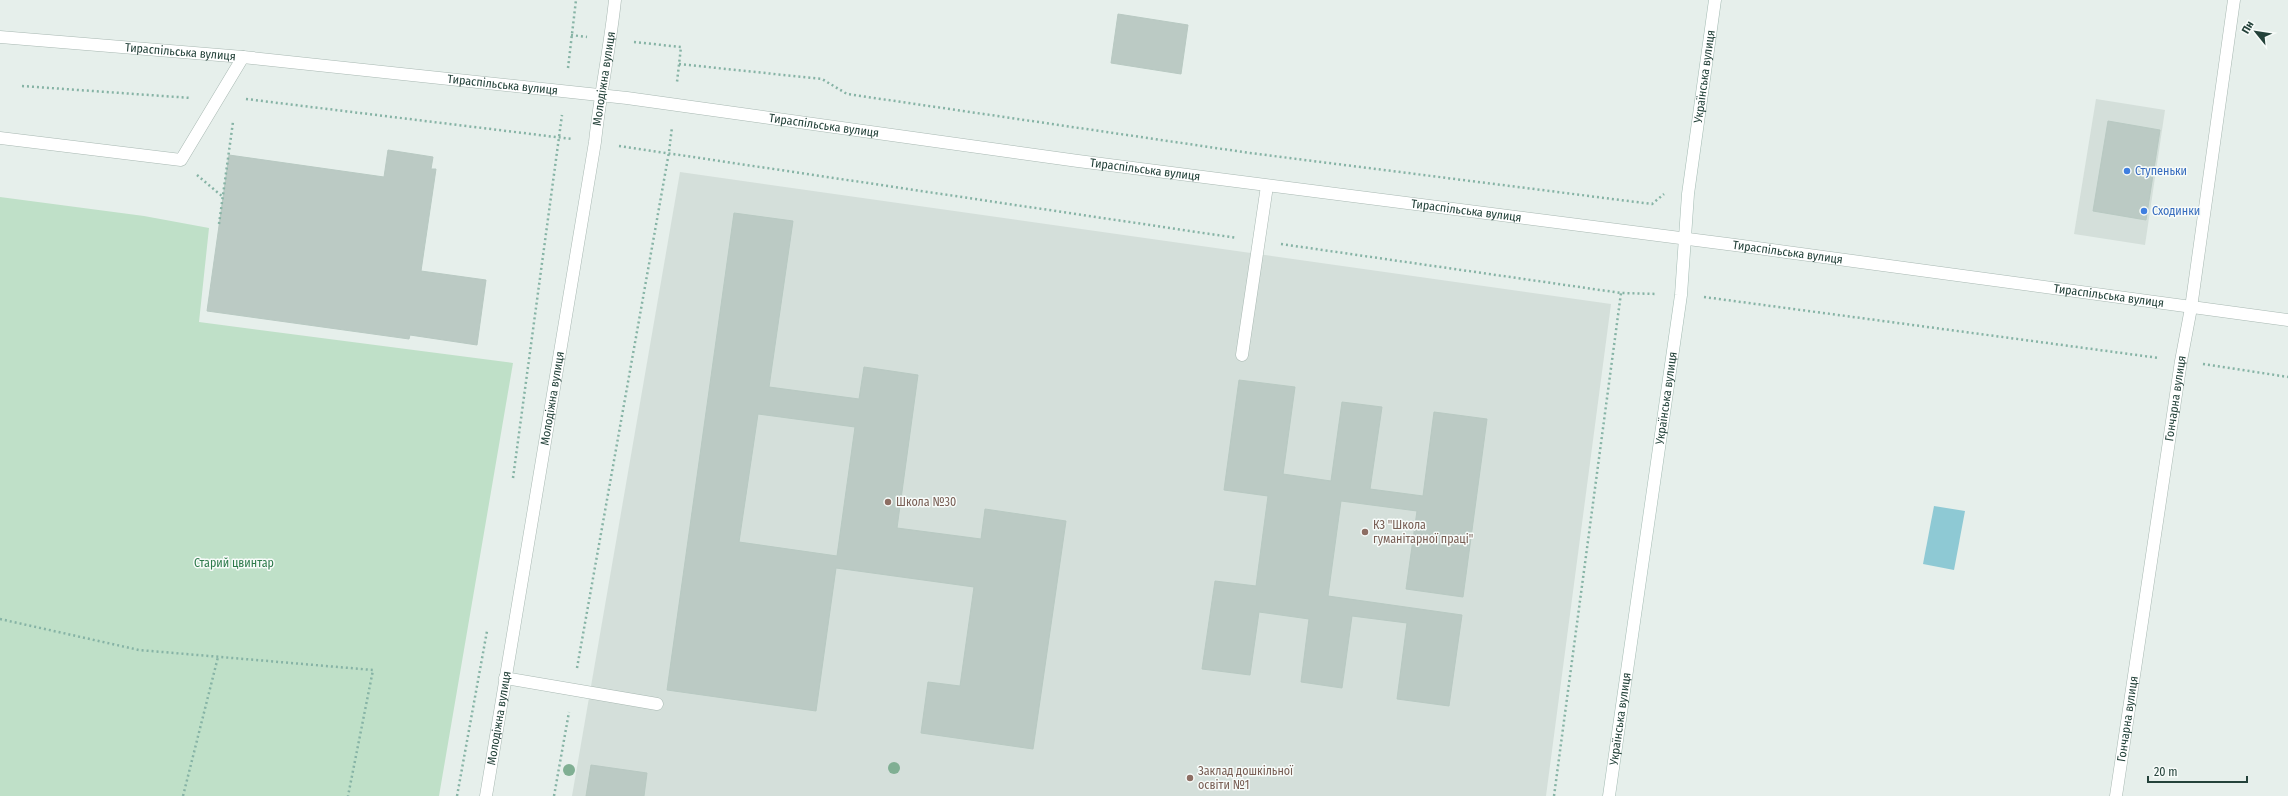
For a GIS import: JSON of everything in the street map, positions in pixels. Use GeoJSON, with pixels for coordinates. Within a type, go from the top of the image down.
{"type":"FeatureCollection","features":[{"type":"Feature","properties":{"kind":"street","name":"Молодіжна вулиця"},"geometry":{"type":"LineString","coordinates":[[486,796],[595,142],[600,95],[611,39],[615,0]]}},
{"type":"Feature","properties":{"kind":"street","name":"Українська вулиця"},"geometry":{"type":"LineString","coordinates":[[1609,796],[1681,294],[1688,194],[1715,0]]}},
{"type":"Feature","properties":{"kind":"street","name":"Гончарна вулиця"},"geometry":{"type":"LineString","coordinates":[[2116,796],[2181,361],[2191,308],[2234,0]]}},
{"type":"Feature","properties":{"kind":"street","name":"Тираспільська вулиця"},"geometry":{"type":"LineString","coordinates":[[0,37],[242,57],[674,104],[1267,186],[1684,239],[2288,320]]}},
{"type":"Feature","properties":{"kind":"street"},"geometry":{"type":"LineString","coordinates":[[0,138],[181,160],[242,57]]}},
{"type":"Feature","properties":{"kind":"street"},"geometry":{"type":"LineString","coordinates":[[1242,355],[1267,186]]}},
{"type":"Feature","properties":{"kind":"street"},"geometry":{"type":"LineString","coordinates":[[505,678],[657,704]]}},
{"type":"Feature","properties":{"kind":"path"},"geometry":{"type":"LineString","coordinates":[[554,796],[670,152],[681,47],[571,35]]}},
{"type":"Feature","properties":{"kind":"path"},"geometry":{"type":"LineString","coordinates":[[679,64],[822,79],[847,94],[1250,153],[1652,204],[1667,190],[1688,194]]}},
{"type":"Feature","properties":{"kind":"path"},"geometry":{"type":"LineString","coordinates":[[22,86],[192,98]]}},
{"type":"Feature","properties":{"kind":"path"},"geometry":{"type":"LineString","coordinates":[[244,98],[559,138],[512,484]]}},
{"type":"Feature","properties":{"kind":"path"},"geometry":{"type":"LineString","coordinates":[[219,224],[234,119]]}},
{"type":"Feature","properties":{"kind":"path"},"geometry":{"type":"LineString","coordinates":[[670,152],[1259,241],[1621,293],[1681,294],[2181,361],[2288,377]]}},
{"type":"Feature","properties":{"kind":"path"},"geometry":{"type":"LineString","coordinates":[[181,160],[223,197]]}},
{"type":"Feature","properties":{"kind":"path"},"geometry":{"type":"LineString","coordinates":[[1554,796],[1621,293]]}},
{"type":"Feature","properties":{"kind":"path"},"geometry":{"type":"LineString","coordinates":[[0,619],[139,650],[373,670],[348,796]]}},
{"type":"Feature","properties":{"kind":"path"},"geometry":{"type":"LineString","coordinates":[[457,796],[489,625]]}},
{"type":"Feature","properties":{"kind":"path"},"geometry":{"type":"LineString","coordinates":[[183,796],[218,657]]}},
{"type":"Feature","properties":{"kind":"shaded area"},"geometry":{"type":"Polygon","coordinates":[[[2096,99],[2165,110],[2145,245],[2074,234],[2096,99]]]}},
{"type":"Feature","properties":{"kind":"shaded area"},"geometry":{"type":"Polygon","coordinates":[[[680,172],[1611,304],[1546,796],[572,796],[680,172]]]}},
{"type":"Feature","properties":{"kind":"green space","name":"Старий цвинтар"},"geometry":{"type":"Polygon","coordinates":[[[0,197],[144,216],[209,228],[199,322],[513,363],[439,796],[0,796],[0,197]]]}},
{"type":"Feature","properties":{"kind":"water"},"geometry":{"type":"Polygon","coordinates":[[[1934,506],[1965,511],[1954,570],[1923,564],[1934,506]]]}},
{"type":"Feature","properties":{"kind":"building"},"geometry":{"type":"Polygon","coordinates":[[[1118,14],[1188,25],[1181,74],[1111,63],[1118,14]]]}},
{"type":"Feature","properties":{"kind":"building","name":"Ступеньки"},"geometry":{"type":"Polygon","coordinates":[[[2108,121],[2160,130],[2146,220],[2093,211],[2108,121]]]}},
{"type":"Feature","properties":{"kind":"building"},"geometry":{"type":"Polygon","coordinates":[[[388,150],[433,157],[431,169],[436,169],[421,271],[486,280],[477,345],[410,335],[409,339],[207,311],[229,155],[384,177],[388,150]]]}},
{"type":"Feature","properties":{"kind":"building"},"geometry":{"type":"Polygon","coordinates":[[[734,213],[793,221],[769,387],[859,399],[864,367],[918,375],[897,528],[981,539],[985,509],[1066,521],[1033,749],[921,733],[928,682],[960,686],[974,587],[836,568],[816,711],[667,690],[734,213]],[[758,414],[739,542],[837,556],[855,427],[758,414]]]}},
{"type":"Feature","properties":{"kind":"building"},"geometry":{"type":"Polygon","coordinates":[[[1239,380],[1295,387],[1283,474],[1331,481],[1342,402],[1382,407],[1370,489],[1423,496],[1434,412],[1487,419],[1463,597],[1406,589],[1417,511],[1341,501],[1328,596],[1462,615],[1449,706],[1397,699],[1407,623],[1352,616],[1342,688],[1301,682],[1309,619],[1259,612],[1250,675],[1202,669],[1215,581],[1256,586],[1268,496],[1224,490],[1239,380]]]}},
{"type":"Feature","properties":{"kind":"building"},"geometry":{"type":"Polygon","coordinates":[[[591,765],[647,773],[644,796],[586,796],[591,765]]]}},
{"type":"Feature","properties":{"kind":"place","name":"Ступеньки"},"geometry":{"type":"Point","coordinates":[2127,171]}},
{"type":"Feature","properties":{"kind":"place","name":"Сходинки"},"geometry":{"type":"Point","coordinates":[2144,211]}},
{"type":"Feature","properties":{"kind":"place","name":"Школа №30"},"geometry":{"type":"Point","coordinates":[888,502]}},
{"type":"Feature","properties":{"kind":"place","name":"КЗ \"Школа гуманітарної праці\""},"geometry":{"type":"Point","coordinates":[1365,532]}},
{"type":"Feature","properties":{"kind":"place","name":"Заклад дошкільної освіти №1"},"geometry":{"type":"Point","coordinates":[1190,778]}}]}
